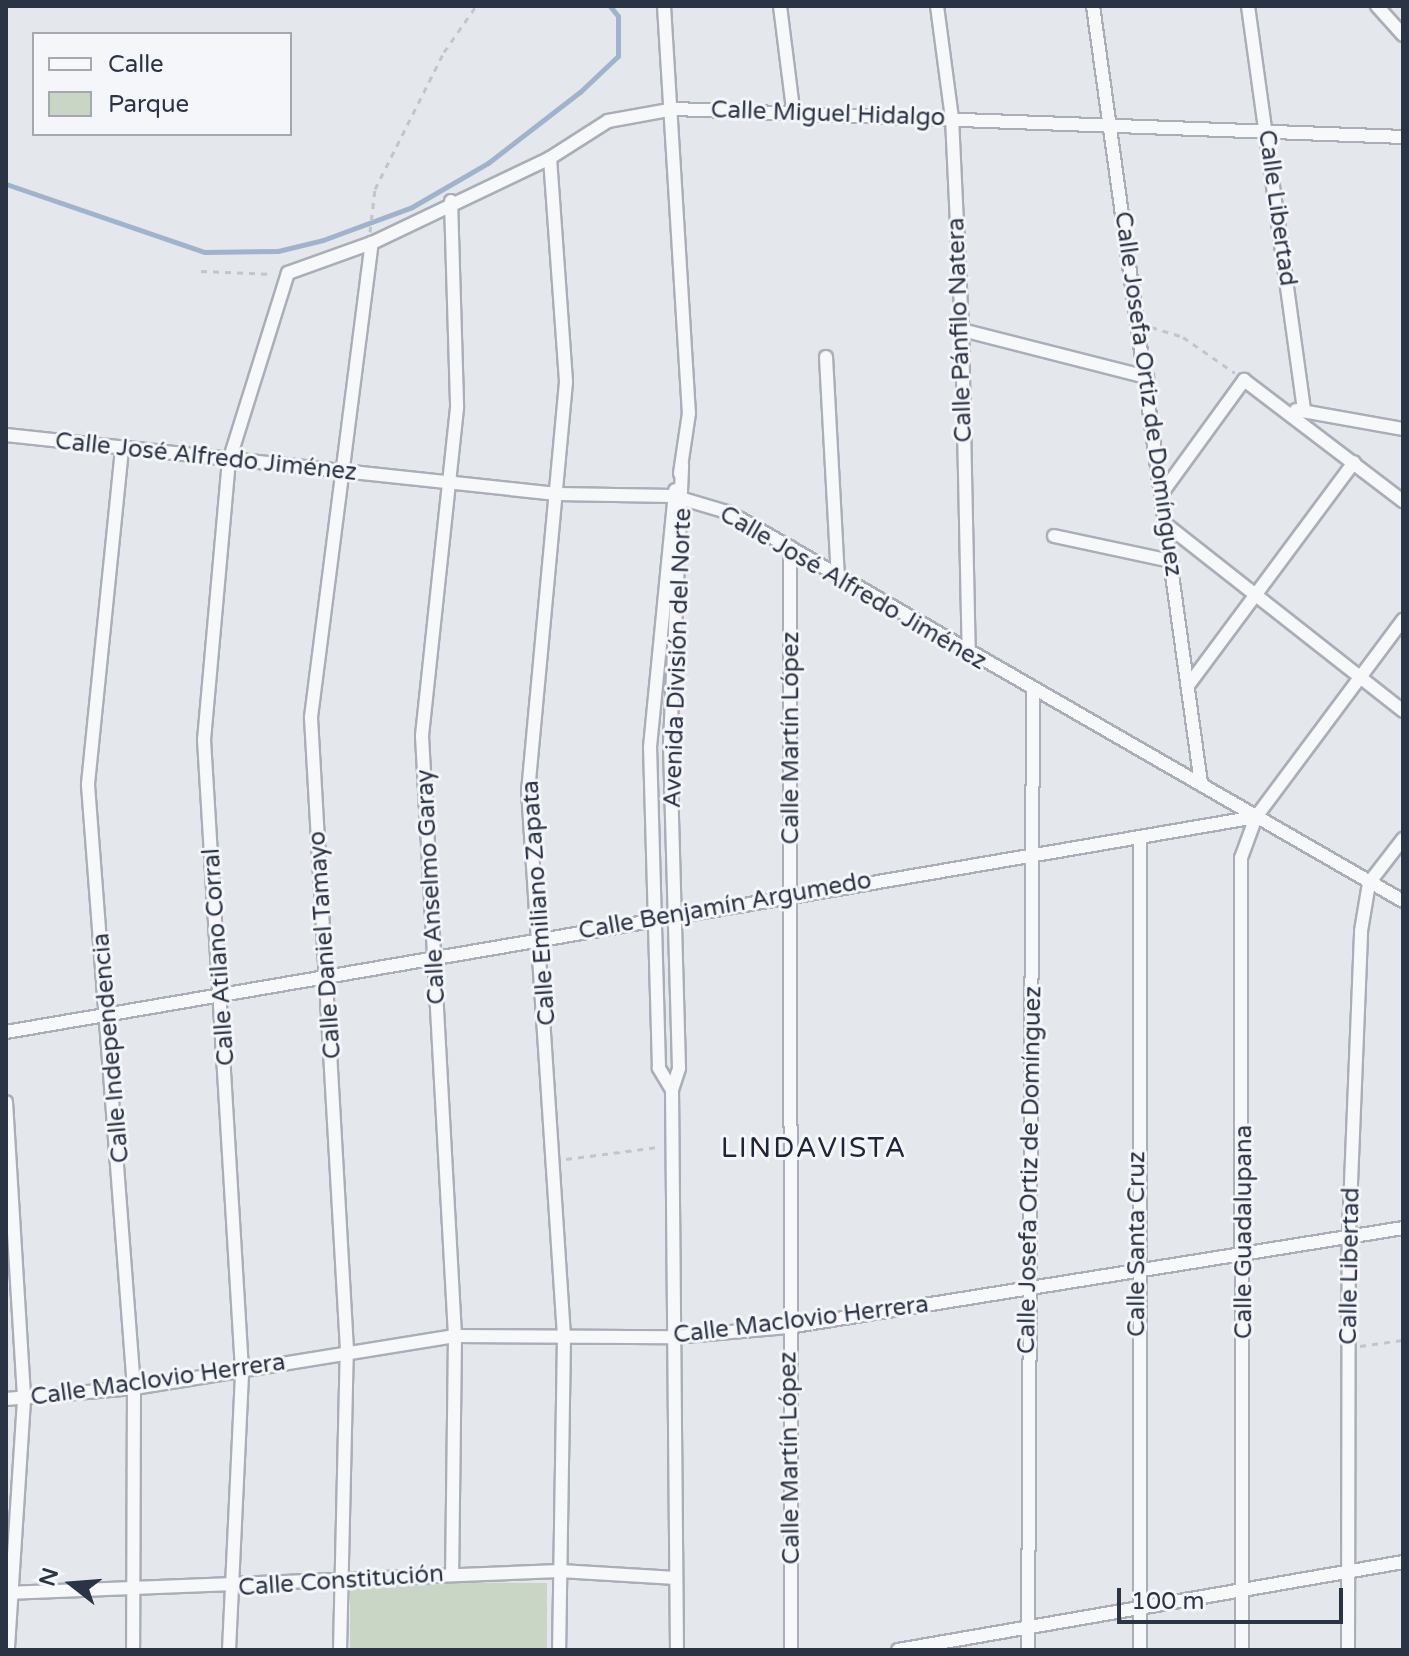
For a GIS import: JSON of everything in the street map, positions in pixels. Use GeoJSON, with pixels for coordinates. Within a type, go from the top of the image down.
{"type":"FeatureCollection","features":[{"type":"Feature","properties":{"kind":"street","name":"Avenida División del Norte"},"geometry":{"type":"LineString","coordinates":[[664,6],[675,109],[689,413],[650,747],[659,1068],[672,1090]]}},
{"type":"Feature","properties":{"kind":"street"},"geometry":{"type":"LineString","coordinates":[[780,6],[793,109]]}},
{"type":"Feature","properties":{"kind":"street","name":"Calle Pánfilo Natera"},"geometry":{"type":"LineString","coordinates":[[937,6],[952,118],[962,330],[969,654]]}},
{"type":"Feature","properties":{"kind":"street","name":"Calle Josefa Ortiz de Domínguez"},"geometry":{"type":"LineString","coordinates":[[1093,6],[1140,323],[1201,783]]}},
{"type":"Feature","properties":{"kind":"street","name":"Calle Libertad"},"geometry":{"type":"LineString","coordinates":[[1248,6],[1304,411]]}},
{"type":"Feature","properties":{"kind":"street"},"geometry":{"type":"LineString","coordinates":[[1377,6],[1402,34]]}},
{"type":"Feature","properties":{"kind":"street","name":"Calle Miguel Hidalgo"},"geometry":{"type":"LineString","coordinates":[[288,273],[550,158],[608,121],[675,109],[793,109],[1403,137]]}},
{"type":"Feature","properties":{"kind":"street","name":"Calle Emiliano Zapata"},"geometry":{"type":"LineString","coordinates":[[550,158],[566,382],[528,790],[543,938],[564,1337],[559,1650]]}},
{"type":"Feature","properties":{"kind":"street","name":"Calle Anselmo Garay"},"geometry":{"type":"LineString","coordinates":[[451,201],[457,393],[451,481],[423,712],[455,1336],[452,1574]]}},
{"type":"Feature","properties":{"kind":"street","name":"Calle Daniel Tamayo"},"geometry":{"type":"LineString","coordinates":[[340,1650],[347,1350],[329,976],[311,717],[338,471],[362,349],[370,237]]}},
{"type":"Feature","properties":{"kind":"street","name":"Calle Atilano Corral"},"geometry":{"type":"LineString","coordinates":[[229,1650],[242,1370],[224,994],[204,740],[229,461],[288,273]]}},
{"type":"Feature","properties":{"kind":"street"},"geometry":{"type":"LineString","coordinates":[[962,330],[1147,377]]}},
{"type":"Feature","properties":{"kind":"street"},"geometry":{"type":"LineString","coordinates":[[826,357],[838,576]]}},
{"type":"Feature","properties":{"kind":"street"},"geometry":{"type":"LineString","coordinates":[[1162,493],[1244,380],[1403,501]]}},
{"type":"Feature","properties":{"kind":"street"},"geometry":{"type":"LineString","coordinates":[[1284,408],[1403,429]]}},
{"type":"Feature","properties":{"kind":"street","name":"Calle José Alfredo Jiménez"},"geometry":{"type":"LineString","coordinates":[[6,435],[557,494],[679,497],[790,547],[969,654],[1201,783],[1403,901]]}},
{"type":"Feature","properties":{"kind":"street","name":"Calle Independencia"},"geometry":{"type":"LineString","coordinates":[[122,449],[89,751],[110,1014],[134,1388],[138,1588],[133,1650]]}},
{"type":"Feature","properties":{"kind":"street"},"geometry":{"type":"LineString","coordinates":[[1190,683],[1354,462]]}},
{"type":"Feature","properties":{"kind":"street","name":"Avenida División del Norte"},"geometry":{"type":"LineString","coordinates":[[677,1650],[672,1090],[679,1068],[670,743],[679,497]]}},
{"type":"Feature","properties":{"kind":"street"},"geometry":{"type":"LineString","coordinates":[[1168,526],[1253,596],[1403,711]]}},
{"type":"Feature","properties":{"kind":"street"},"geometry":{"type":"LineString","coordinates":[[1054,536],[1171,561]]}},
{"type":"Feature","properties":{"kind":"street","name":"Calle Martín López"},"geometry":{"type":"LineString","coordinates":[[790,547],[792,895],[788,1327],[791,1650]]}},
{"type":"Feature","properties":{"kind":"street","name":"Calle Guadalupana"},"geometry":{"type":"LineString","coordinates":[[1242,1650],[1245,1251],[1241,858],[1256,817],[1358,676],[1403,620]]}},
{"type":"Feature","properties":{"kind":"street","name":"Calle Josefa Ortiz de Domínguez"},"geometry":{"type":"LineString","coordinates":[[1028,1650],[1033,690]]}},
{"type":"Feature","properties":{"kind":"street","name":"Calle Benjamín Argumedo"},"geometry":{"type":"LineString","coordinates":[[6,1032],[434,961],[654,918],[1256,817]]}},
{"type":"Feature","properties":{"kind":"street","name":"Calle Santa Cruz"},"geometry":{"type":"LineString","coordinates":[[1140,838],[1137,1271],[1140,1650]]}},
{"type":"Feature","properties":{"kind":"street"},"geometry":{"type":"LineString","coordinates":[[1369,883],[1403,839]]}},
{"type":"Feature","properties":{"kind":"street","name":"Calle Libertad"},"geometry":{"type":"LineString","coordinates":[[1348,1650],[1349,1233],[1369,883]]}},
{"type":"Feature","properties":{"kind":"street"},"geometry":{"type":"LineString","coordinates":[[6,1102],[24,1400],[8,1592],[8,1650]]}},
{"type":"Feature","properties":{"kind":"street","name":"Calle Maclovio Herrera"},"geometry":{"type":"LineString","coordinates":[[6,1399],[24,1400],[134,1388],[347,1350],[455,1336],[674,1337],[788,1327],[1029,1290],[1349,1233],[1403,1228]]}},
{"type":"Feature","properties":{"kind":"street"},"geometry":{"type":"LineString","coordinates":[[898,1650],[1403,1562]]}},
{"type":"Feature","properties":{"kind":"street","name":"Calle Constitución"},"geometry":{"type":"LineString","coordinates":[[8,1592],[231,1588],[342,1579],[560,1571],[676,1578]]}},
{"type":"Feature","properties":{"kind":"path"},"geometry":{"type":"LineString","coordinates":[[370,237],[368,212],[444,52],[476,6]]}},
{"type":"Feature","properties":{"kind":"path"},"geometry":{"type":"LineString","coordinates":[[201,271],[288,273]]}},
{"type":"Feature","properties":{"kind":"path"},"geometry":{"type":"LineString","coordinates":[[1140,323],[1183,337],[1244,380]]}},
{"type":"Feature","properties":{"kind":"path"},"geometry":{"type":"LineString","coordinates":[[555,1161],[673,1145]]}},
{"type":"Feature","properties":{"kind":"path"},"geometry":{"type":"LineString","coordinates":[[1349,1347],[1403,1340]]}},
{"type":"Feature","properties":{"kind":"green space"},"geometry":{"type":"Polygon","coordinates":[[[350,1582],[547,1583],[547,1650],[350,1650],[350,1582]]]}},
{"type":"Feature","properties":{"kind":"waterway"},"geometry":{"type":"LineString","coordinates":[[6,184],[205,252],[278,251],[323,240],[412,207],[488,163],[580,92],[618,56],[618,16],[610,6]]}},
{"type":"Feature","properties":{"kind":"district","name":"LINDAVISTA"},"geometry":{"type":"Point","coordinates":[814,1148]}}]}
